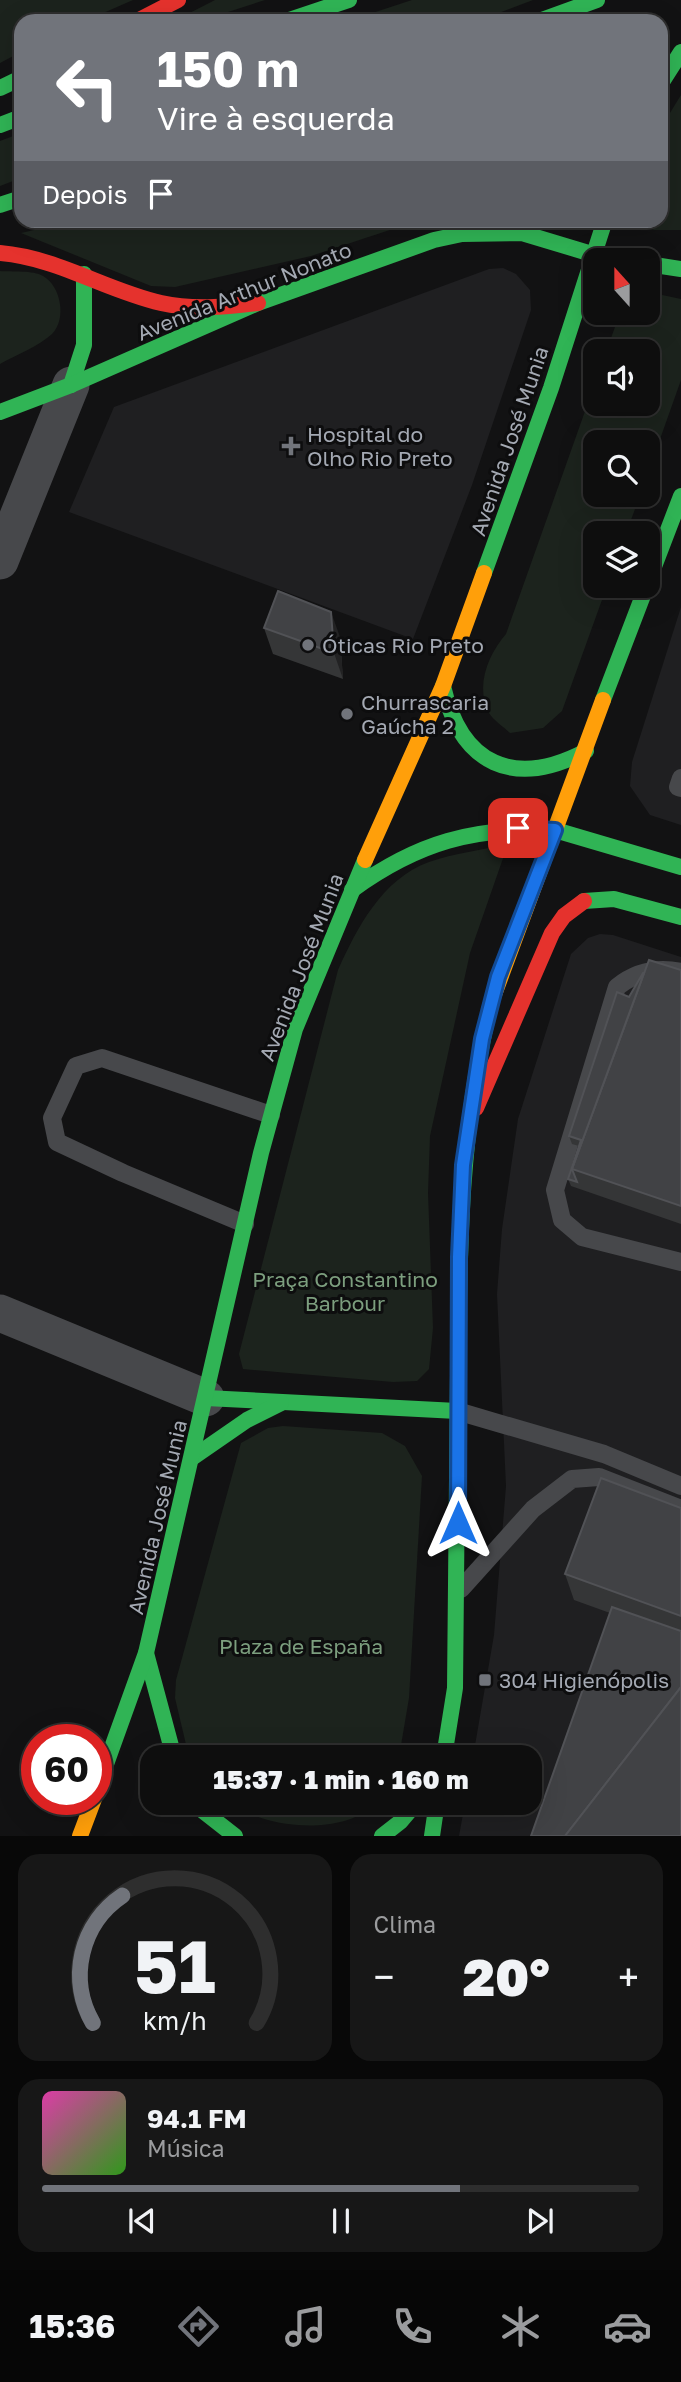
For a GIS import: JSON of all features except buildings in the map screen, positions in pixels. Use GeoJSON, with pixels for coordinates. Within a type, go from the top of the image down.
{"type":"FeatureCollection","features":[{"type":"Feature","properties":{"kind":"main road"},"geometry":{"type":"LineString","coordinates":[[151,14],[178,0]]}},
{"type":"Feature","properties":{"kind":"main road"},"geometry":{"type":"LineString","coordinates":[[307,14],[349,0]]}},
{"type":"Feature","properties":{"kind":"main road"},"geometry":{"type":"LineString","coordinates":[[559,14],[597,0]]}},
{"type":"Feature","properties":{"kind":"main road"},"geometry":{"type":"LineString","coordinates":[[668,73],[681,52]]}},
{"type":"Feature","properties":{"kind":"main road","name":"Avenida José Munia"},"geometry":{"type":"LineString","coordinates":[[597,248],[603,228]]}},
{"type":"Feature","properties":{"kind":"main road","name":"Avenida Arthur Nonato"},"geometry":{"type":"LineString","coordinates":[[0,412],[71,385],[258,303],[435,240],[462,233],[522,233],[583,251]]}},
{"type":"Feature","properties":{"kind":"main road"},"geometry":{"type":"LineString","coordinates":[[0,253],[22,253],[55,261],[146,299],[203,310],[258,303]]}},
{"type":"Feature","properties":{"kind":"main road"},"geometry":{"type":"LineString","coordinates":[[660,266],[681,269]]}},
{"type":"Feature","properties":{"kind":"main road"},"geometry":{"type":"LineString","coordinates":[[71,385],[85,352],[87,312],[84,274]]}},
{"type":"Feature","properties":{"kind":"main road","name":"Avenida José Munia"},"geometry":{"type":"LineString","coordinates":[[112,1748],[146,1653],[244,1224],[295,1029],[352,891],[443,686],[551,388],[583,291]]}},
{"type":"Feature","properties":{"kind":"main road"},"geometry":{"type":"LineString","coordinates":[[446,1745],[455,1688],[457,1411],[463,1165],[482,1039],[498,977],[681,496]]}},
{"type":"Feature","properties":{"kind":"main road"},"geometry":{"type":"LineString","coordinates":[[443,686],[445,704],[460,736],[471,749],[502,767],[537,771],[572,761],[586,751]]}},
{"type":"Feature","properties":{"kind":"main road"},"geometry":{"type":"LineString","coordinates":[[352,891],[397,859],[447,838],[482,830],[555,830],[608,848],[681,867]]}},
{"type":"Feature","properties":{"kind":"main road"},"geometry":{"type":"LineString","coordinates":[[470,1121],[512,1031],[552,931],[567,912],[591,897],[634,903],[681,916]]}},
{"type":"Feature","properties":{"kind":"main road"},"geometry":{"type":"LineString","coordinates":[[206,1398],[457,1411]]}},
{"type":"Feature","properties":{"kind":"main road"},"geometry":{"type":"LineString","coordinates":[[192,1458],[247,1420],[281,1403]]}},
{"type":"Feature","properties":{"kind":"main road"},"geometry":{"type":"LineString","coordinates":[[146,1653],[170,1745]]}},
{"type":"Feature","properties":{"kind":"main road"},"geometry":{"type":"LineString","coordinates":[[80,1836],[88,1815]]}},
{"type":"Feature","properties":{"kind":"main road"},"geometry":{"type":"LineString","coordinates":[[208,1815],[235,1836]]}},
{"type":"Feature","properties":{"kind":"main road"},"geometry":{"type":"LineString","coordinates":[[382,1836],[406,1815]]}},
{"type":"Feature","properties":{"kind":"main road"},"geometry":{"type":"LineString","coordinates":[[432,1836],[435,1815]]}},
{"type":"Feature","properties":{"kind":"street"},"geometry":{"type":"LineString","coordinates":[[0,561],[71,385]]}},
{"type":"Feature","properties":{"kind":"street"},"geometry":{"type":"LineString","coordinates":[[0,1313],[206,1398]]}},
{"type":"Feature","properties":{"kind":"lane"},"geometry":{"type":"LineString","coordinates":[[681,778],[678,787],[681,788]]}},
{"type":"Feature","properties":{"kind":"lane"},"geometry":{"type":"LineString","coordinates":[[681,972],[647,971],[627,979],[617,987],[555,1190],[562,1220],[582,1237],[681,1262]]}},
{"type":"Feature","properties":{"kind":"lane"},"geometry":{"type":"LineString","coordinates":[[244,1224],[123,1174],[57,1142],[52,1118],[76,1066],[102,1058],[271,1115]]}},
{"type":"Feature","properties":{"kind":"lane"},"geometry":{"type":"LineString","coordinates":[[457,1411],[604,1454],[681,1486]]}},
{"type":"Feature","properties":{"kind":"lane"},"geometry":{"type":"LineString","coordinates":[[457,1594],[533,1509],[572,1479],[599,1478],[681,1509]]}},
{"type":"Feature","properties":{"kind":"shaded area","name":"Hospital do Olho Rio Preto"},"geometry":{"type":"Polygon","coordinates":[[[503,268],[516,274],[530,290],[531,310],[472,485],[413,639],[69,512],[114,407],[489,269],[503,268]]]}},
{"type":"Feature","properties":{"kind":"shaded area"},"geometry":{"type":"Polygon","coordinates":[[[681,607],[681,825],[650,815],[630,786],[632,762],[681,607]]]}},
{"type":"Feature","properties":{"kind":"shaded area"},"geometry":{"type":"Polygon","coordinates":[[[600,934],[613,935],[681,957],[681,1836],[459,1836],[463,1815],[542,1815],[542,1745],[475,1745],[494,1635],[506,1486],[497,1294],[502,1229],[518,1119],[571,954],[588,938],[600,934]]]}},
{"type":"Feature","properties":{"kind":"green space"},"geometry":{"type":"Polygon","coordinates":[[[0,0],[133,0],[101,14],[14,14],[14,56],[0,63],[0,0]]]}},
{"type":"Feature","properties":{"kind":"green space"},"geometry":{"type":"Polygon","coordinates":[[[215,0],[265,0],[222,14],[188,14],[215,0]]]}},
{"type":"Feature","properties":{"kind":"green space"},"geometry":{"type":"Polygon","coordinates":[[[412,0],[533,0],[496,14],[369,14],[412,0]]]}},
{"type":"Feature","properties":{"kind":"green space"},"geometry":{"type":"Polygon","coordinates":[[[681,95],[681,230],[654,230],[650,228],[668,228],[668,116],[681,95]]]}},
{"type":"Feature","properties":{"kind":"green space"},"geometry":{"type":"Polygon","coordinates":[[[14,136],[14,181],[0,186],[0,141],[14,136]]]}},
{"type":"Feature","properties":{"kind":"green space"},"geometry":{"type":"Polygon","coordinates":[[[43,228],[396,228],[311,256],[175,287],[151,286],[21,233],[43,228]]]}},
{"type":"Feature","properties":{"kind":"green space"},"geometry":{"type":"Polygon","coordinates":[[[0,271],[28,272],[43,276],[58,295],[60,312],[57,328],[52,334],[0,364],[0,271]]]}},
{"type":"Feature","properties":{"kind":"green space"},"geometry":{"type":"Polygon","coordinates":[[[660,295],[681,299],[681,380],[660,439],[660,430],[583,430],[583,507],[636,507],[631,521],[583,521],[583,598],[603,598],[562,711],[543,728],[510,733],[489,713],[483,682],[489,661],[506,634],[583,416],[660,416],[660,339],[611,339],[615,326],[660,326],[660,295]]]}},
{"type":"Feature","properties":{"kind":"green space","name":"Praça Constantino Barbour"},"geometry":{"type":"Polygon","coordinates":[[[508,844],[470,953],[430,1136],[428,1193],[433,1328],[429,1369],[417,1381],[393,1382],[243,1369],[239,1354],[338,970],[345,954],[373,907],[398,880],[412,870],[448,856],[508,844]]]}},
{"type":"Feature","properties":{"kind":"green space","name":"Plaza de España"},"geometry":{"type":"Polygon","coordinates":[[[283,1426],[382,1433],[405,1446],[422,1476],[409,1698],[401,1745],[186,1745],[175,1698],[176,1680],[241,1443],[268,1428],[283,1426]]]}},
{"type":"Feature","properties":{"kind":"green space"},"geometry":{"type":"Polygon","coordinates":[[[254,1815],[360,1815],[325,1825],[305,1826],[254,1815]]]}},
{"type":"Feature","properties":{"kind":"traffic: fast"},"geometry":{"type":"LineString","coordinates":[[307,14],[349,0]]}},
{"type":"Feature","properties":{"kind":"traffic: fast"},"geometry":{"type":"LineString","coordinates":[[558,14],[597,0]]}},
{"type":"Feature","properties":{"kind":"traffic: fast"},"geometry":{"type":"LineString","coordinates":[[668,73],[681,52]]}},
{"type":"Feature","properties":{"kind":"traffic: fast"},"geometry":{"type":"LineString","coordinates":[[0,88],[14,81]]}},
{"type":"Feature","properties":{"kind":"traffic: fast"},"geometry":{"type":"LineString","coordinates":[[0,125],[14,120]]}},
{"type":"Feature","properties":{"kind":"traffic: fast"},"geometry":{"type":"LineString","coordinates":[[0,205],[14,200]]}},
{"type":"Feature","properties":{"kind":"traffic: fast"},"geometry":{"type":"LineString","coordinates":[[484,573],[551,388],[602,228]]}},
{"type":"Feature","properties":{"kind":"traffic: fast"},"geometry":{"type":"LineString","coordinates":[[0,412],[71,385],[258,303],[434,240],[462,234],[522,233],[583,251]]}},
{"type":"Feature","properties":{"kind":"traffic: fast"},"geometry":{"type":"LineString","coordinates":[[660,266],[681,269]]}},
{"type":"Feature","properties":{"kind":"traffic: fast"},"geometry":{"type":"LineString","coordinates":[[71,385],[84,345],[84,274]]}},
{"type":"Feature","properties":{"kind":"traffic: fast"},"geometry":{"type":"LineString","coordinates":[[603,700],[681,496]]}},
{"type":"Feature","properties":{"kind":"traffic: fast"},"geometry":{"type":"LineString","coordinates":[[443,686],[451,713],[463,735],[477,751],[494,762],[514,768],[536,768],[586,751]]}},
{"type":"Feature","properties":{"kind":"traffic: fast"},"geometry":{"type":"LineString","coordinates":[[555,830],[681,867]]}},
{"type":"Feature","properties":{"kind":"traffic: fast"},"geometry":{"type":"LineString","coordinates":[[352,890],[400,860],[448,841],[498,831],[555,830]]}},
{"type":"Feature","properties":{"kind":"traffic: fast"},"geometry":{"type":"LineString","coordinates":[[112,1748],[146,1653],[261,1153],[295,1029],[365,860]]}},
{"type":"Feature","properties":{"kind":"traffic: fast"},"geometry":{"type":"LineString","coordinates":[[584,901],[614,899],[681,917]]}},
{"type":"Feature","properties":{"kind":"traffic: fast"},"geometry":{"type":"LineString","coordinates":[[446,1745],[455,1688],[458,1327],[463,1186],[473,1093],[492,1000]]}},
{"type":"Feature","properties":{"kind":"traffic: fast"},"geometry":{"type":"LineString","coordinates":[[206,1398],[457,1411]]}},
{"type":"Feature","properties":{"kind":"traffic: fast"},"geometry":{"type":"LineString","coordinates":[[192,1458],[247,1420],[281,1403]]}},
{"type":"Feature","properties":{"kind":"traffic: fast"},"geometry":{"type":"LineString","coordinates":[[146,1653],[171,1745]]}},
{"type":"Feature","properties":{"kind":"traffic: fast"},"geometry":{"type":"LineString","coordinates":[[208,1815],[235,1836]]}},
{"type":"Feature","properties":{"kind":"traffic: fast"},"geometry":{"type":"LineString","coordinates":[[382,1836],[406,1815]]}},
{"type":"Feature","properties":{"kind":"traffic: fast"},"geometry":{"type":"LineString","coordinates":[[432,1836],[435,1815]]}},
{"type":"Feature","properties":{"kind":"traffic: slow"},"geometry":{"type":"LineString","coordinates":[[365,860],[443,686],[484,573]]}},
{"type":"Feature","properties":{"kind":"traffic: slow"},"geometry":{"type":"LineString","coordinates":[[492,1000],[603,700]]}},
{"type":"Feature","properties":{"kind":"traffic: slow"},"geometry":{"type":"LineString","coordinates":[[80,1836],[88,1815]]}},
{"type":"Feature","properties":{"kind":"traffic: jam"},"geometry":{"type":"LineString","coordinates":[[151,14],[178,0]]}},
{"type":"Feature","properties":{"kind":"traffic: jam"},"geometry":{"type":"LineString","coordinates":[[0,253],[42,261],[161,303],[197,307],[258,303]]}},
{"type":"Feature","properties":{"kind":"traffic: jam"},"geometry":{"type":"LineString","coordinates":[[476,1108],[552,933],[564,916],[584,901]]}},
{"type":"Feature","properties":{"kind":"place","name":"Hospital do Olho Rio Preto"},"geometry":{"type":"Point","coordinates":[291,446]}},
{"type":"Feature","properties":{"kind":"place","name":"Óticas Rio Preto"},"geometry":{"type":"Point","coordinates":[308,645]}},
{"type":"Feature","properties":{"kind":"place","name":"Churrascaria Gaúcha 2"},"geometry":{"type":"Point","coordinates":[347,714]}},
{"type":"Feature","properties":{"kind":"place","name":"304 Higienópolis"},"geometry":{"type":"Point","coordinates":[485,1680]}},
{"type":"Feature","properties":{"kind":"route"},"geometry":{"type":"LineString","coordinates":[[458,1523],[459,1257],[463,1165],[482,1039],[498,977],[555,830],[518,828]]}}]}
